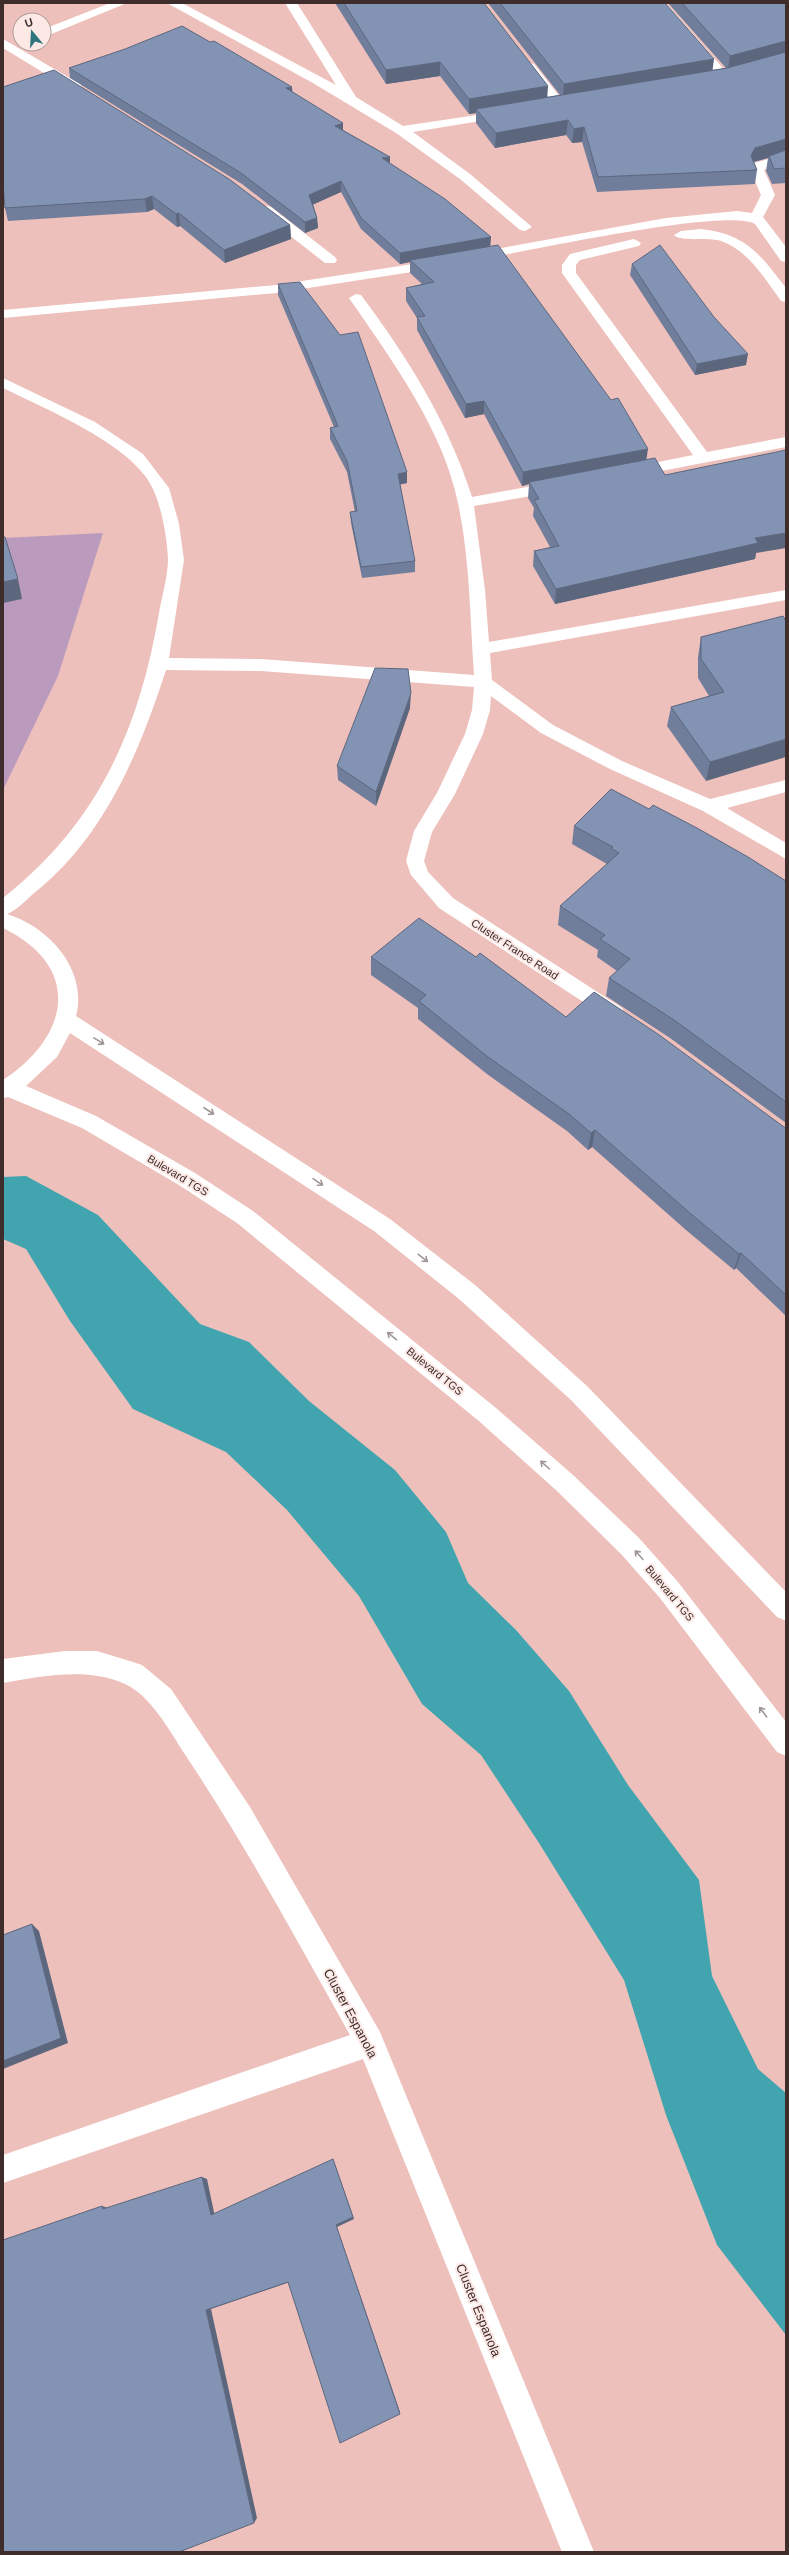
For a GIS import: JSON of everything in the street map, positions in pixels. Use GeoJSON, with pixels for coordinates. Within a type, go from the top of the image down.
{"type":"FeatureCollection","features":[{"type":"Feature","properties":{"kind":"street"},"geometry":{"type":"LineString","coordinates":[[52,30],[121,3]]}},
{"type":"Feature","properties":{"kind":"street"},"geometry":{"type":"LineString","coordinates":[[173,3],[351,98],[402,130],[447,162],[525,227]]}},
{"type":"Feature","properties":{"kind":"street"},"geometry":{"type":"LineString","coordinates":[[291,3],[351,98]]}},
{"type":"Feature","properties":{"kind":"street"},"geometry":{"type":"LineString","coordinates":[[659,3],[724,77]]}},
{"type":"Feature","properties":{"kind":"street"},"geometry":{"type":"LineString","coordinates":[[9,45],[84,92]]}},
{"type":"Feature","properties":{"kind":"street"},"geometry":{"type":"LineString","coordinates":[[522,57],[559,105]]}},
{"type":"Feature","properties":{"kind":"street"},"geometry":{"type":"LineString","coordinates":[[692,82],[724,77],[738,73]]}},
{"type":"Feature","properties":{"kind":"street"},"geometry":{"type":"LineString","coordinates":[[543,107],[575,102]]}},
{"type":"Feature","properties":{"kind":"street"},"geometry":{"type":"LineString","coordinates":[[402,130],[520,111]]}},
{"type":"Feature","properties":{"kind":"street"},"geometry":{"type":"LineString","coordinates":[[756,218],[763,208],[768,194],[757,170],[759,166],[786,158]]}},
{"type":"Feature","properties":{"kind":"street"},"geometry":{"type":"LineString","coordinates":[[253,200],[330,260]]}},
{"type":"Feature","properties":{"kind":"street"},"geometry":{"type":"LineString","coordinates":[[3,314],[250,293],[334,282],[617,231],[732,214],[756,218],[764,225],[786,258]]}},
{"type":"Feature","properties":{"kind":"street"},"geometry":{"type":"LineString","coordinates":[[664,238],[702,233],[731,238],[748,252],[786,298]]}},
{"type":"Feature","properties":{"kind":"street"},"geometry":{"type":"LineString","coordinates":[[649,240],[575,257],[569,265],[569,273],[703,458]]}},
{"type":"Feature","properties":{"kind":"street","name":"Cluster France Road"},"geometry":{"type":"LineString","coordinates":[[356,298],[390,344],[427,408],[451,456],[466,503],[477,590],[483,682],[481,710],[474,734],[446,794],[423,831],[417,848],[415,861],[420,875],[446,903],[632,1025]]}},
{"type":"Feature","properties":{"kind":"street"},"geometry":{"type":"LineString","coordinates":[[3,382],[90,425],[137,457],[161,488],[172,524],[176,560],[159,664],[138,729],[106,796],[70,847],[36,882],[3,908]]}},
{"type":"Feature","properties":{"kind":"street"},"geometry":{"type":"LineString","coordinates":[[613,475],[786,442]]}},
{"type":"Feature","properties":{"kind":"street"},"geometry":{"type":"LineString","coordinates":[[466,503],[576,483]]}},
{"type":"Feature","properties":{"kind":"street"},"geometry":{"type":"LineString","coordinates":[[480,649],[786,595]]}},
{"type":"Feature","properties":{"kind":"street"},"geometry":{"type":"LineString","coordinates":[[159,664],[261,665],[483,682],[547,729],[616,765],[709,806],[786,852]]}},
{"type":"Feature","properties":{"kind":"street"},"geometry":{"type":"LineString","coordinates":[[709,806],[786,786]]}},
{"type":"Feature","properties":{"kind":"street"},"geometry":{"type":"LineString","coordinates":[[3,920],[22,927],[46,944],[62,967],[69,992],[66,1020],[46,1057],[6,1089]]}},
{"type":"Feature","properties":{"kind":"street"},"geometry":{"type":"LineString","coordinates":[[66,1020],[382,1225],[467,1292],[579,1393],[786,1609]]}},
{"type":"Feature","properties":{"kind":"street","name":"Bulevard TGS"},"geometry":{"type":"LineString","coordinates":[[6,1089],[89,1122],[187,1179],[245,1217],[488,1414],[565,1483],[630,1546],[669,1590],[786,1743]]}},
{"type":"Feature","properties":{"kind":"street","name":"Cluster Espanola"},"geometry":{"type":"LineString","coordinates":[[3,1671],[24,1667],[65,1663],[97,1663],[133,1674],[162,1698],[242,1816],[370,2042],[578,2552]]}},
{"type":"Feature","properties":{"kind":"street"},"geometry":{"type":"LineString","coordinates":[[3,2169],[370,2042]]}},
{"type":"Feature","properties":{"kind":"shaded area"},"geometry":{"type":"Polygon","coordinates":[[[103,533],[58,676],[3,790],[3,538],[103,533]]]}},
{"type":"Feature","properties":{"kind":"water"},"geometry":{"type":"Polygon","coordinates":[[[26,1176],[98,1215],[200,1324],[249,1342],[309,1401],[395,1470],[446,1532],[468,1583],[516,1630],[569,1691],[628,1785],[699,1880],[712,1976],[758,2069],[786,2093],[786,2335],[717,2245],[666,2115],[624,1980],[539,1843],[481,1755],[422,1704],[359,1596],[287,1510],[226,1452],[133,1409],[70,1321],[26,1249],[3,1239],[3,1177],[26,1176]]]}},
{"type":"Feature","properties":{"kind":"building"},"geometry":{"type":"Polygon","coordinates":[[[344,3],[484,3],[548,86],[469,99],[440,62],[386,70],[344,3]]]}},
{"type":"Feature","properties":{"kind":"building"},"geometry":{"type":"Polygon","coordinates":[[[500,3],[665,3],[714,59],[564,84],[500,3]]]}},
{"type":"Feature","properties":{"kind":"building"},"geometry":{"type":"Polygon","coordinates":[[[682,3],[786,3],[786,41],[730,56],[682,3]]]}},
{"type":"Feature","properties":{"kind":"building"},"geometry":{"type":"Polygon","coordinates":[[[182,26],[210,42],[214,41],[292,87],[286,88],[343,123],[335,126],[390,157],[382,158],[445,199],[491,237],[400,253],[361,218],[341,181],[309,195],[317,218],[305,222],[241,173],[69,68],[125,49],[182,26]]]}},
{"type":"Feature","properties":{"kind":"building"},"geometry":{"type":"Polygon","coordinates":[[[786,52],[786,139],[755,148],[751,156],[757,170],[598,177],[584,127],[574,129],[568,120],[496,133],[476,109],[727,68],[786,52]]]}},
{"type":"Feature","properties":{"kind":"building"},"geometry":{"type":"Polygon","coordinates":[[[54,70],[229,179],[290,225],[224,250],[179,213],[176,214],[152,196],[145,199],[5,208],[3,185],[3,87],[54,70]]]}},
{"type":"Feature","properties":{"kind":"building"},"geometry":{"type":"Polygon","coordinates":[[[786,150],[786,168],[774,169],[769,156],[786,150]]]}},
{"type":"Feature","properties":{"kind":"building"},"geometry":{"type":"Polygon","coordinates":[[[498,245],[611,400],[618,398],[648,449],[523,472],[484,401],[466,404],[417,317],[425,316],[406,288],[434,282],[410,260],[498,245]]]}},
{"type":"Feature","properties":{"kind":"building"},"geometry":{"type":"Polygon","coordinates":[[[660,245],[714,317],[748,354],[697,364],[632,264],[660,245]]]}},
{"type":"Feature","properties":{"kind":"building"},"geometry":{"type":"Polygon","coordinates":[[[300,282],[340,335],[358,332],[407,472],[398,474],[415,561],[361,567],[350,512],[357,511],[347,461],[330,428],[338,426],[278,284],[300,282]]]}},
{"type":"Feature","properties":{"kind":"building"},"geometry":{"type":"Polygon","coordinates":[[[786,450],[786,533],[755,538],[758,543],[556,589],[534,551],[559,546],[534,500],[539,499],[529,482],[655,458],[665,475],[786,450]]]}},
{"type":"Feature","properties":{"kind":"building"},"geometry":{"type":"Polygon","coordinates":[[[3,537],[5,537],[18,579],[3,582],[3,537]]]}},
{"type":"Feature","properties":{"kind":"building"},"geometry":{"type":"Polygon","coordinates":[[[783,616],[786,621],[786,739],[710,762],[671,707],[724,692],[701,659],[701,637],[783,616]]]}},
{"type":"Feature","properties":{"kind":"building"},"geometry":{"type":"Polygon","coordinates":[[[375,668],[408,669],[411,693],[376,792],[337,766],[375,668]]]}},
{"type":"Feature","properties":{"kind":"building"},"geometry":{"type":"Polygon","coordinates":[[[611,789],[649,809],[653,805],[697,828],[786,881],[786,1102],[674,1020],[609,978],[630,959],[600,939],[605,935],[560,906],[619,853],[611,848],[613,847],[574,826],[611,789]]]}},
{"type":"Feature","properties":{"kind":"building"},"geometry":{"type":"Polygon","coordinates":[[[419,918],[476,957],[480,953],[566,1017],[594,992],[658,1034],[786,1128],[786,1295],[741,1253],[739,1254],[691,1214],[595,1130],[591,1133],[569,1114],[488,1057],[419,1001],[426,995],[371,957],[419,918]]]}},
{"type":"Feature","properties":{"kind":"building"},"geometry":{"type":"Polygon","coordinates":[[[32,1924],[61,2038],[3,2061],[3,1935],[32,1924]]]}},
{"type":"Feature","properties":{"kind":"building"},"geometry":{"type":"Polygon","coordinates":[[[333,2159],[353,2217],[336,2225],[400,2414],[340,2443],[288,2282],[206,2310],[254,2523],[179,2552],[3,2552],[3,2240],[102,2206],[103,2209],[202,2177],[211,2215],[333,2159]]]}}]}
